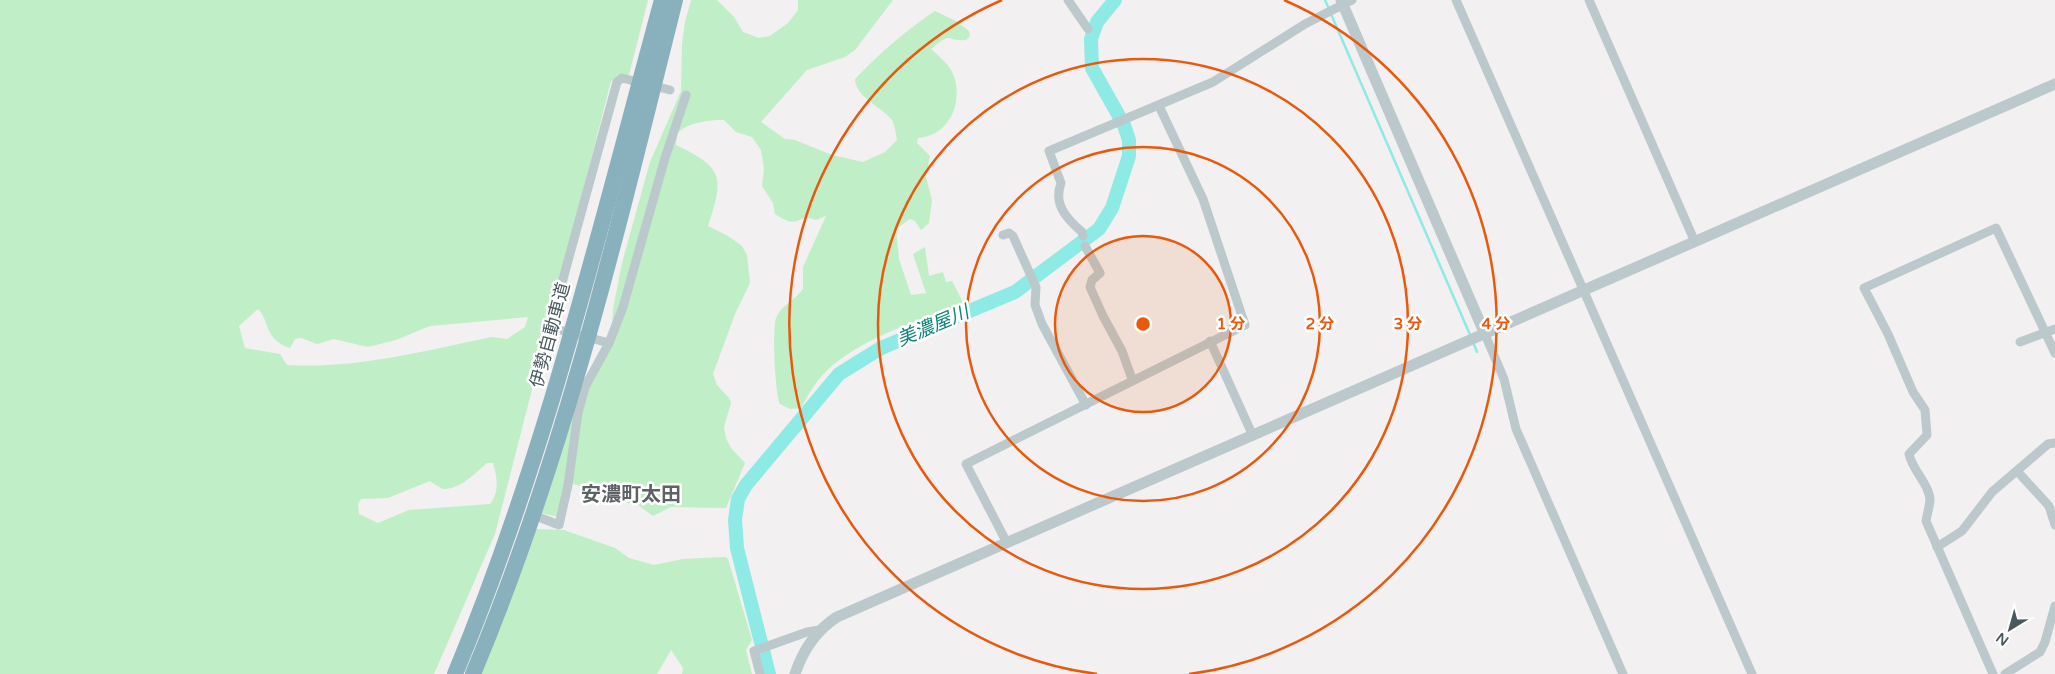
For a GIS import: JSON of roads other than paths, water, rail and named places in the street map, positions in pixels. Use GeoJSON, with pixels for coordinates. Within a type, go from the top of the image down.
{"type":"FeatureCollection","features":[{"type":"Feature","properties":{"kind":"highway","name":"伊勢自動車道"},"geometry":{"type":"LineString","coordinates":[[455,674],[514,522],[554,397],[662,0]]}},
{"type":"Feature","properties":{"kind":"highway","name":"伊勢自動車道"},"geometry":{"type":"LineString","coordinates":[[473,674],[518,560],[575,383],[602,291],[674,0]]}},
{"type":"Feature","properties":{"kind":"street"},"geometry":{"type":"LineString","coordinates":[[1068,0],[1088,28]]}},
{"type":"Feature","properties":{"kind":"street"},"geometry":{"type":"LineString","coordinates":[[1456,0],[1585,290],[1752,674]]}},
{"type":"Feature","properties":{"kind":"street"},"geometry":{"type":"LineString","coordinates":[[1589,0],[1695,242]]}},
{"type":"Feature","properties":{"kind":"street"},"geometry":{"type":"LineString","coordinates":[[1083,236],[1082,232],[1064,216],[1058,192],[1062,183],[1049,151],[1213,82],[1305,24],[1345,2],[1504,379],[1516,429],[1623,674]]}},
{"type":"Feature","properties":{"kind":"street"},"geometry":{"type":"LineString","coordinates":[[610,343],[553,328],[557,301],[617,82],[622,78],[670,90]]}},
{"type":"Feature","properties":{"kind":"street"},"geometry":{"type":"LineString","coordinates":[[795,674],[807,645],[818,630],[837,617],[1253,436],[1484,332],[1585,290],[2055,84]]}},
{"type":"Feature","properties":{"kind":"street"},"geometry":{"type":"LineString","coordinates":[[540,518],[559,525],[568,485],[578,413],[585,387],[610,343],[623,307],[665,158],[686,95]]}},
{"type":"Feature","properties":{"kind":"street"},"geometry":{"type":"LineString","coordinates":[[1007,543],[966,464],[1086,405],[1132,379],[1245,325],[1203,198],[1159,106]]}},
{"type":"Feature","properties":{"kind":"street"},"geometry":{"type":"LineString","coordinates":[[1993,674],[1926,521],[1930,500],[1926,488],[1914,469],[1909,454],[1927,435],[1926,410],[1913,392],[1888,334],[1864,288],[1996,228],[2051,330],[2055,353]]}},
{"type":"Feature","properties":{"kind":"street"},"geometry":{"type":"LineString","coordinates":[[1003,235],[1009,233],[1013,236],[1036,288],[1035,305],[1042,324],[1086,405]]}},
{"type":"Feature","properties":{"kind":"street"},"geometry":{"type":"LineString","coordinates":[[1085,246],[1100,273],[1092,280],[1090,287],[1122,351],[1132,379]]}},
{"type":"Feature","properties":{"kind":"street"},"geometry":{"type":"LineString","coordinates":[[2020,342],[2051,330]]}},
{"type":"Feature","properties":{"kind":"street"},"geometry":{"type":"LineString","coordinates":[[1210,341],[1253,436]]}},
{"type":"Feature","properties":{"kind":"street"},"geometry":{"type":"LineString","coordinates":[[1937,547],[1962,531],[1992,492],[2048,444],[2055,443]]}},
{"type":"Feature","properties":{"kind":"street"},"geometry":{"type":"LineString","coordinates":[[2017,471],[2049,506],[2055,526]]}},
{"type":"Feature","properties":{"kind":"street"},"geometry":{"type":"LineString","coordinates":[[2005,674],[2040,652],[2045,642],[2055,606]]}},
{"type":"Feature","properties":{"kind":"street"},"geometry":{"type":"LineString","coordinates":[[760,674],[754,651],[807,632],[818,630]]}},
{"type":"Feature","properties":{"kind":"waterway","name":"美濃屋川"},"geometry":{"type":"LineString","coordinates":[[769,674],[737,548],[735,520],[738,499],[746,485],[839,374],[881,348],[1015,292],[1099,229],[1112,208],[1129,156],[1129,140],[1124,125],[1092,68],[1091,39],[1097,22],[1115,0]]}},
{"type":"Feature","properties":{"kind":"waterway"},"geometry":{"type":"LineString","coordinates":[[1325,0],[1329,9]]}},
{"type":"Feature","properties":{"kind":"waterway"},"geometry":{"type":"LineString","coordinates":[[1331,14],[1471,337]]}},
{"type":"Feature","properties":{"kind":"waterway"},"geometry":{"type":"LineString","coordinates":[[1473,342],[1477,352]]}},
{"type":"Feature","properties":{"kind":"district","name":"安濃町太田"},"geometry":{"type":"Point","coordinates":[631,495]}}]}
